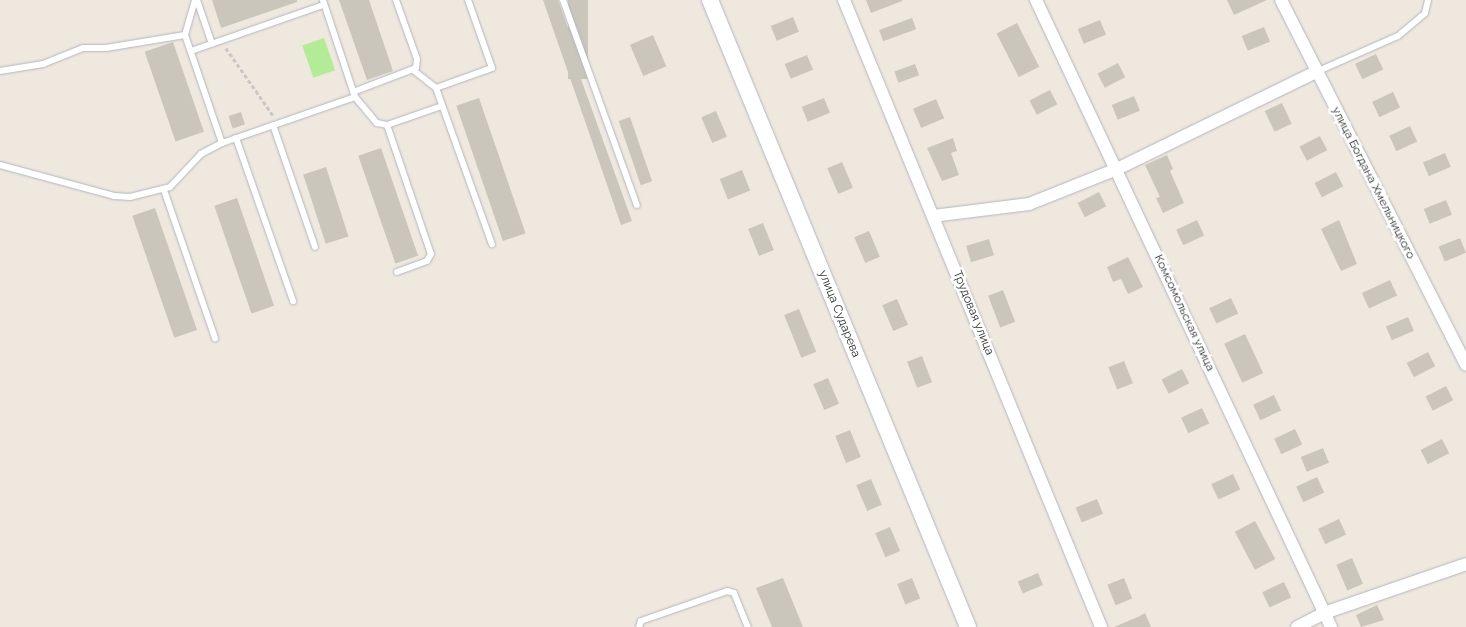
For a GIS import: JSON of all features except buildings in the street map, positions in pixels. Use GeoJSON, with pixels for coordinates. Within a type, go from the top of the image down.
{"type":"FeatureCollection","features":[{"type":"Feature","properties":{"kind":"street","name":"улица Сударева"},"geometry":{"type":"LineString","coordinates":[[710,0],[968,627]]}},
{"type":"Feature","properties":{"kind":"street","name":"Трудовая улица"},"geometry":{"type":"LineString","coordinates":[[844,0],[1101,627]]}},
{"type":"Feature","properties":{"kind":"street","name":"Комсомольская улица"},"geometry":{"type":"LineString","coordinates":[[1036,0],[1117,169],[1330,627]]}},
{"type":"Feature","properties":{"kind":"street","name":"улица Богдана Хмельницкого"},"geometry":{"type":"LineString","coordinates":[[1281,0],[1466,365]]}},
{"type":"Feature","properties":{"kind":"street"},"geometry":{"type":"LineString","coordinates":[[933,216],[1029,204],[1117,169],[1316,72]]}},
{"type":"Feature","properties":{"kind":"street"},"geometry":{"type":"LineString","coordinates":[[1297,627],[1324,613],[1466,564]]}},
{"type":"Feature","properties":{"kind":"lane"},"geometry":{"type":"LineString","coordinates":[[196,0],[185,34],[222,143]]}},
{"type":"Feature","properties":{"kind":"lane"},"geometry":{"type":"LineString","coordinates":[[196,0],[212,44]]}},
{"type":"Feature","properties":{"kind":"lane"},"geometry":{"type":"LineString","coordinates":[[0,165],[114,196],[136,196],[164,190],[201,154],[222,143],[276,124],[413,70],[417,59],[396,0]]}},
{"type":"Feature","properties":{"kind":"lane"},"geometry":{"type":"LineString","coordinates":[[436,88],[492,68],[468,0]]}},
{"type":"Feature","properties":{"kind":"lane"},"geometry":{"type":"LineString","coordinates":[[563,0],[637,205]]}},
{"type":"Feature","properties":{"kind":"lane"},"geometry":{"type":"LineString","coordinates":[[1316,72],[1398,36],[1425,13],[1428,0]]}},
{"type":"Feature","properties":{"kind":"lane"},"geometry":{"type":"LineString","coordinates":[[191,51],[323,2],[354,94],[377,123],[387,126],[442,106]]}},
{"type":"Feature","properties":{"kind":"lane"},"geometry":{"type":"LineString","coordinates":[[0,71],[43,64],[83,48],[106,48],[185,34]]}},
{"type":"Feature","properties":{"kind":"lane"},"geometry":{"type":"LineString","coordinates":[[413,70],[436,88],[492,244]]}},
{"type":"Feature","properties":{"kind":"lane"},"geometry":{"type":"LineString","coordinates":[[276,124],[315,246]]}},
{"type":"Feature","properties":{"kind":"lane"},"geometry":{"type":"LineString","coordinates":[[387,126],[431,254],[427,261],[397,272]]}},
{"type":"Feature","properties":{"kind":"lane"},"geometry":{"type":"LineString","coordinates":[[236,138],[293,301]]}},
{"type":"Feature","properties":{"kind":"lane"},"geometry":{"type":"LineString","coordinates":[[164,190],[214,338]]}},
{"type":"Feature","properties":{"kind":"lane"},"geometry":{"type":"LineString","coordinates":[[639,627],[641,621],[727,591],[734,593],[748,627]]}},
{"type":"Feature","properties":{"kind":"path"},"geometry":{"type":"LineString","coordinates":[[220,41],[276,124]]}},
{"type":"Feature","properties":{"kind":"green space"},"geometry":{"type":"Polygon","coordinates":[[[324,38],[335,70],[313,78],[302,45],[324,38]]]}}]}
